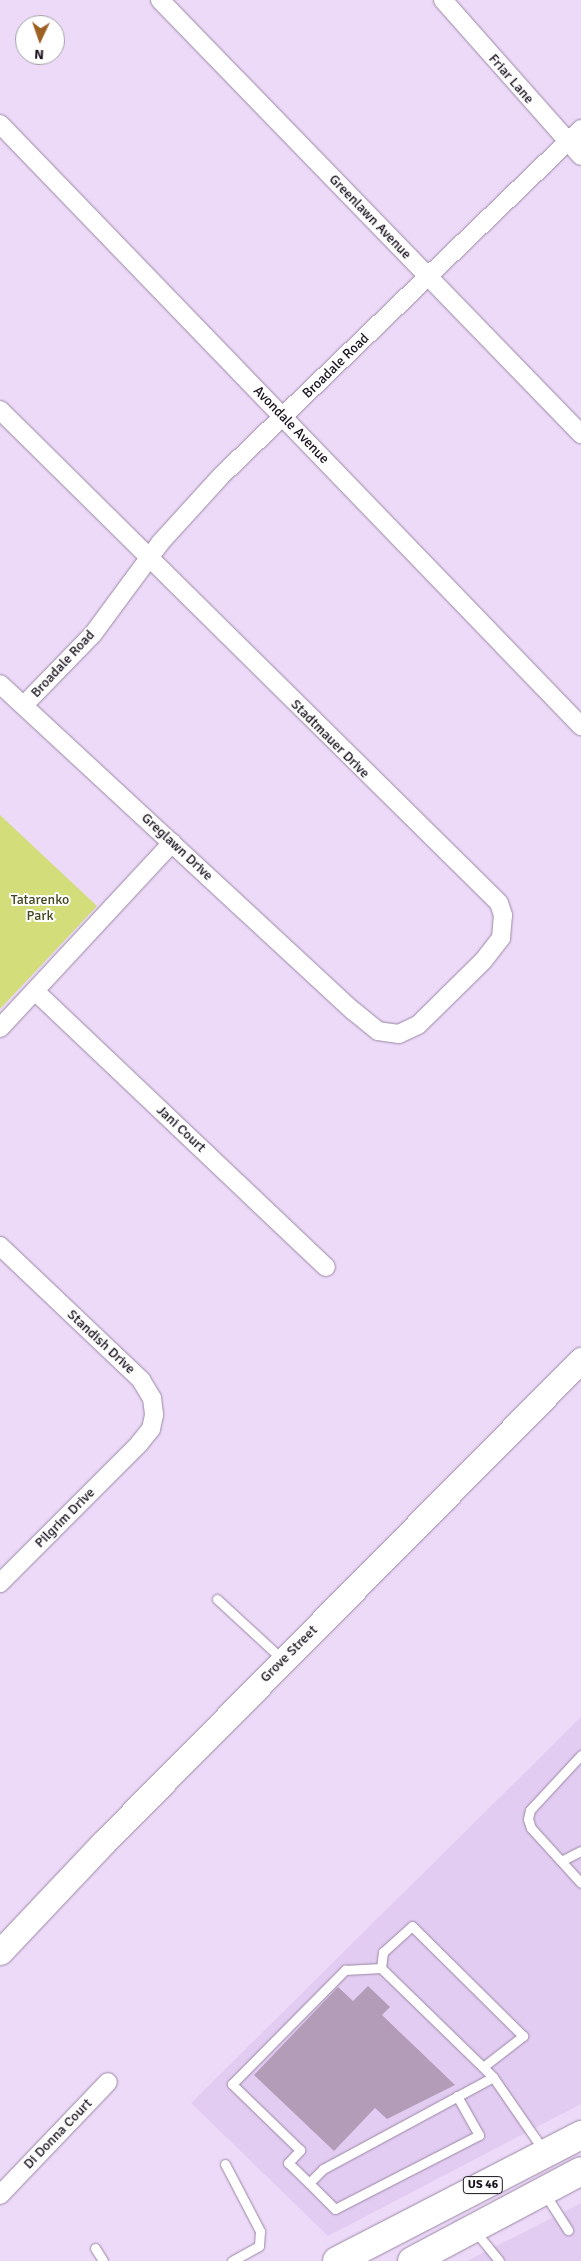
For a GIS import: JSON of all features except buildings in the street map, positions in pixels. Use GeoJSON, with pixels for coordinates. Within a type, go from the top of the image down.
{"type":"FeatureCollection","features":[{"type":"Feature","properties":{"kind":"highway","name":"US 46"},"geometry":{"type":"LineString","coordinates":[[337,2261],[581,2135]]}},
{"type":"Feature","properties":{"kind":"highway","name":"US 46"},"geometry":{"type":"LineString","coordinates":[[412,2261],[581,2172]]}},
{"type":"Feature","properties":{"kind":"street","name":"Greenlawn Avenue"},"geometry":{"type":"LineString","coordinates":[[160,0],[581,434]]}},
{"type":"Feature","properties":{"kind":"street","name":"Friar Lane"},"geometry":{"type":"LineString","coordinates":[[443,0],[581,156]]}},
{"type":"Feature","properties":{"kind":"street","name":"Avondale Avenue"},"geometry":{"type":"LineString","coordinates":[[0,124],[581,726]]}},
{"type":"Feature","properties":{"kind":"street","name":"Broadale Road"},"geometry":{"type":"LineString","coordinates":[[24,705],[93,634],[148,560],[221,476],[581,129]]}},
{"type":"Feature","properties":{"kind":"street","name":"Stadtmauer Drive"},"geometry":{"type":"LineString","coordinates":[[0,410],[148,560],[499,903],[504,926],[494,949],[410,1031],[389,1034],[368,1025],[353,1011]]}},
{"type":"Feature","properties":{"kind":"street","name":"Greglawn Drive"},"geometry":{"type":"LineString","coordinates":[[0,684],[353,1011]]}},
{"type":"Feature","properties":{"kind":"street"},"geometry":{"type":"LineString","coordinates":[[0,1028],[172,843]]}},
{"type":"Feature","properties":{"kind":"street","name":"Jani Court"},"geometry":{"type":"LineString","coordinates":[[35,991],[326,1267]]}},
{"type":"Feature","properties":{"kind":"street","name":"Standish Drive"},"geometry":{"type":"LineString","coordinates":[[0,1246],[147,1388],[154,1404],[151,1429],[130,1453]]}},
{"type":"Feature","properties":{"kind":"street","name":"Grove Street"},"geometry":{"type":"LineString","coordinates":[[0,1952],[283,1661],[581,1360]]}},
{"type":"Feature","properties":{"kind":"street","name":"Pilgrim Drive"},"geometry":{"type":"LineString","coordinates":[[0,1582],[130,1453]]}},
{"type":"Feature","properties":{"kind":"street","name":"Di Donna Court"},"geometry":{"type":"LineString","coordinates":[[3,2187],[108,2082]]}},
{"type":"Feature","properties":{"kind":"lane"},"geometry":{"type":"LineString","coordinates":[[217,1599],[283,1661]]}},
{"type":"Feature","properties":{"kind":"lane"},"geometry":{"type":"LineString","coordinates":[[581,1755],[530,1810],[528,1819],[531,1828],[581,1883]]}},
{"type":"Feature","properties":{"kind":"lane"},"geometry":{"type":"LineString","coordinates":[[561,1861],[581,1851]]}},
{"type":"Feature","properties":{"kind":"lane"},"geometry":{"type":"LineString","coordinates":[[381,1968],[383,1952],[412,1926],[523,2036],[484,2067]]}},
{"type":"Feature","properties":{"kind":"lane"},"geometry":{"type":"LineString","coordinates":[[457,2096],[479,2135],[335,2209],[288,2163],[300,2150],[232,2084],[345,1970],[381,1968],[493,2076],[545,2154]]}},
{"type":"Feature","properties":{"kind":"lane"},"geometry":{"type":"LineString","coordinates":[[309,2183],[323,2168],[493,2076]]}},
{"type":"Feature","properties":{"kind":"lane"},"geometry":{"type":"LineString","coordinates":[[225,2164],[260,2231],[259,2246],[232,2261]]}},
{"type":"Feature","properties":{"kind":"lane"},"geometry":{"type":"LineString","coordinates":[[544,2191],[568,2230]]}},
{"type":"Feature","properties":{"kind":"lane"},"geometry":{"type":"LineString","coordinates":[[474,2228],[499,2261]]}},
{"type":"Feature","properties":{"kind":"lane"},"geometry":{"type":"LineString","coordinates":[[95,2248],[103,2261]]}},
{"type":"Feature","properties":{"kind":"shaded area"},"geometry":{"type":"Polygon","coordinates":[[[581,1717],[581,2104],[328,2236],[191,2103],[581,1717]]]}},
{"type":"Feature","properties":{"kind":"shaded area"},"geometry":{"type":"Polygon","coordinates":[[[581,2203],[581,2261],[467,2261],[581,2203]]]}},
{"type":"Feature","properties":{"kind":"green space","name":"Tatarenko Park"},"geometry":{"type":"Polygon","coordinates":[[[0,815],[97,906],[0,1009],[0,815]]]}}]}
